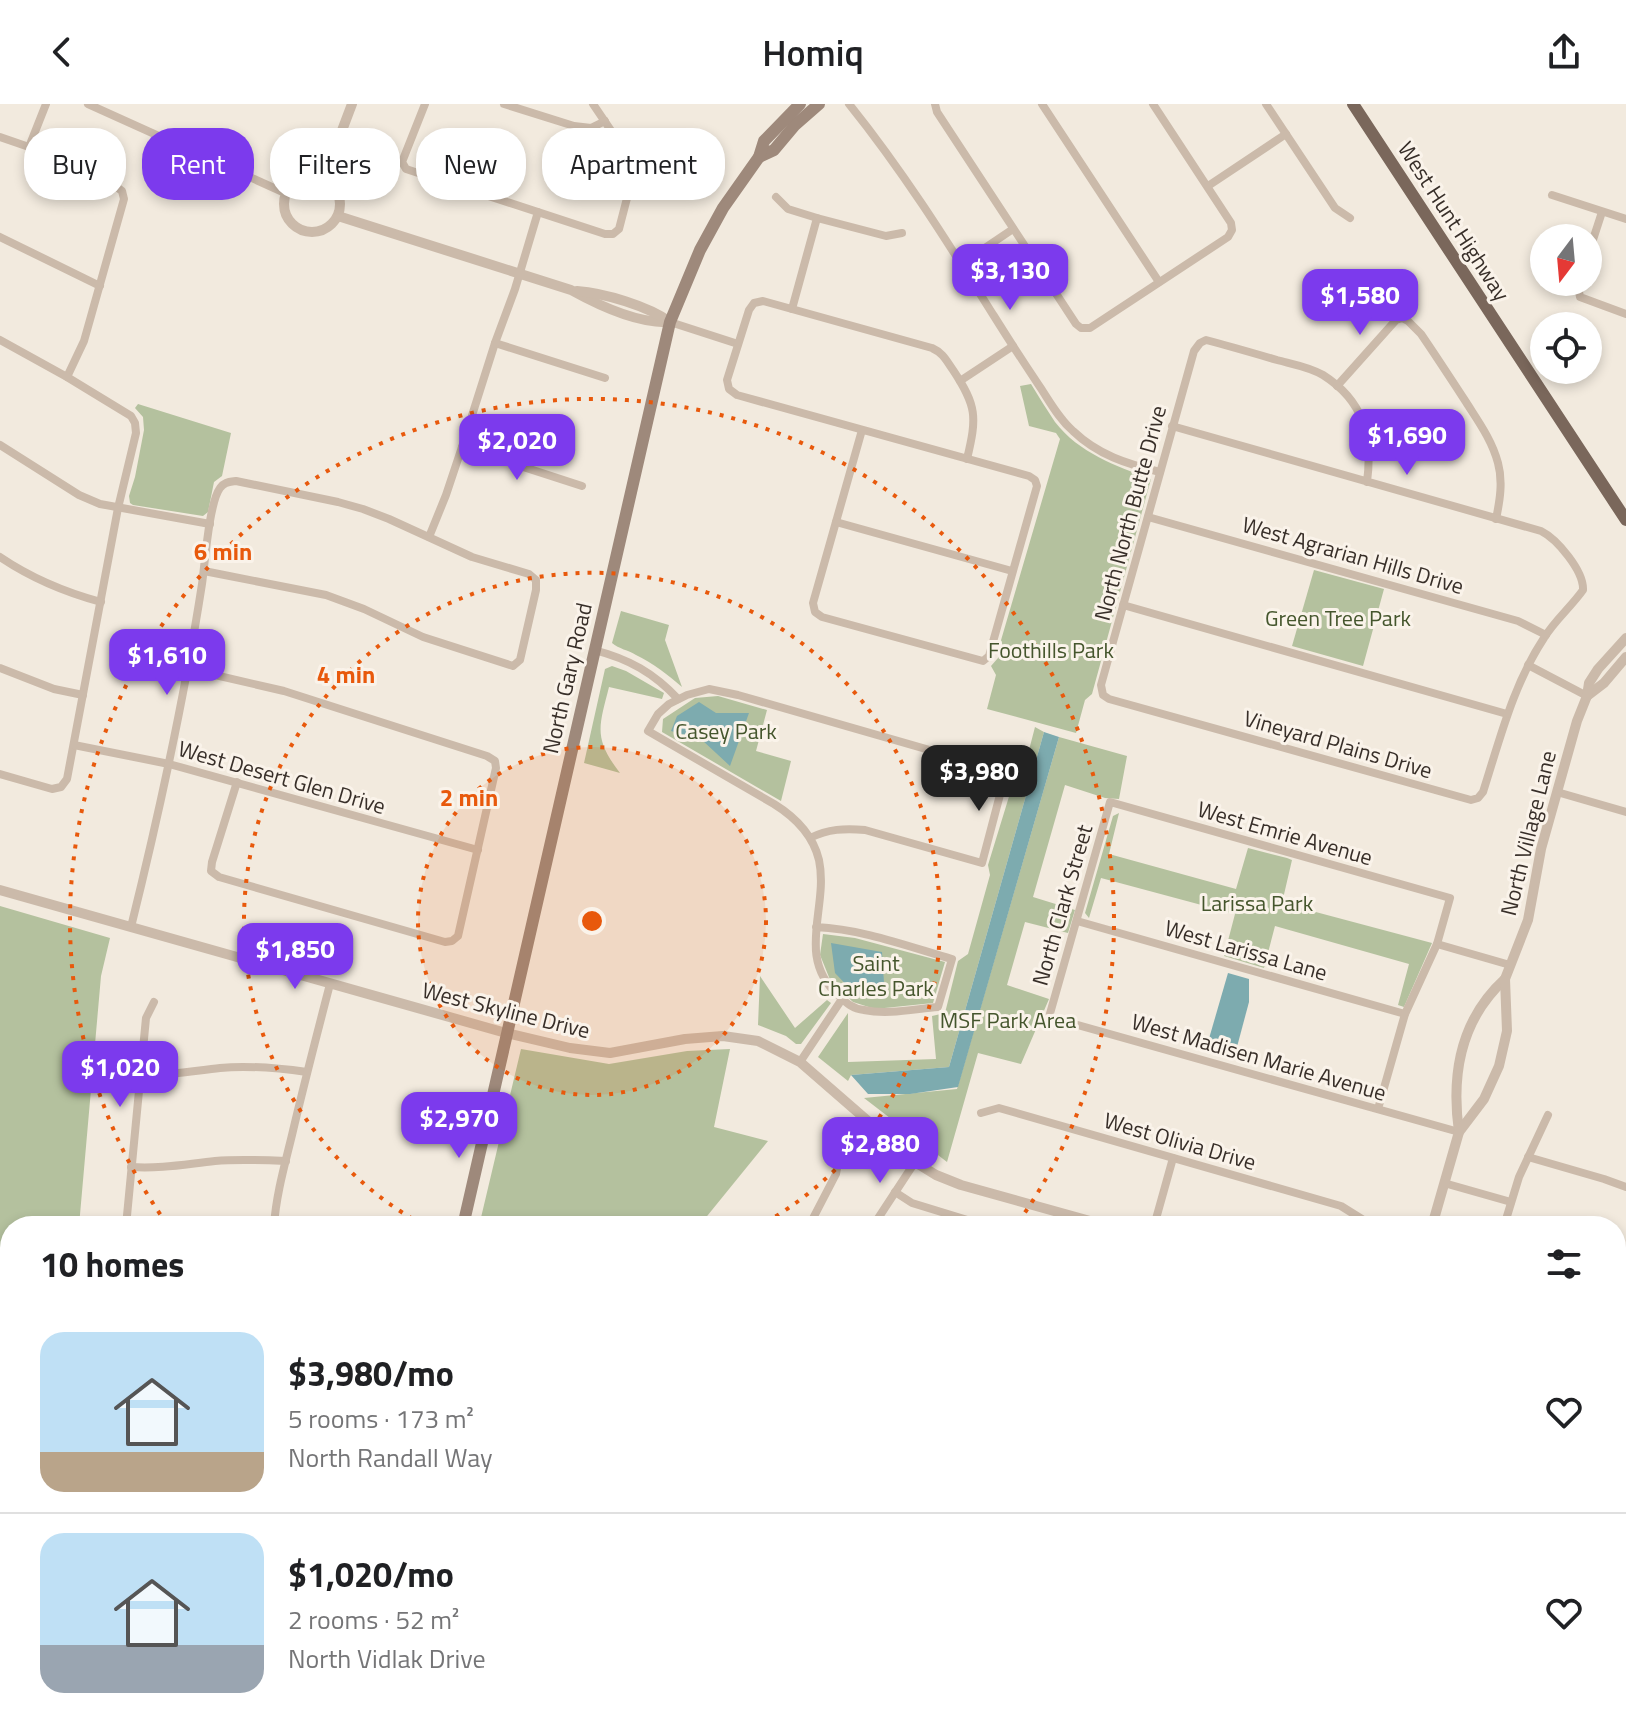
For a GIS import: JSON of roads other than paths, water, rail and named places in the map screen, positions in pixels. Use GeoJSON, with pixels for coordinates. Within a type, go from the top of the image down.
{"type":"FeatureCollection","features":[{"type":"Feature","properties":{"kind":"main road","name":"North Gary Road"},"geometry":{"type":"LineString","coordinates":[[465,1216],[670,322],[704,241],[759,157],[764,141],[800,104]]}},
{"type":"Feature","properties":{"kind":"main road","name":"North Gary Road"},"geometry":{"type":"LineString","coordinates":[[759,157],[774,150],[795,125],[819,104]]}},
{"type":"Feature","properties":{"kind":"main road","name":"West Hunt Highway"},"geometry":{"type":"LineString","coordinates":[[1353,104],[1626,520]]}},
{"type":"Feature","properties":{"kind":"street"},"geometry":{"type":"LineString","coordinates":[[37,128],[46,104]]}},
{"type":"Feature","properties":{"kind":"street"},"geometry":{"type":"LineString","coordinates":[[88,104],[270,186]]}},
{"type":"Feature","properties":{"kind":"street"},"geometry":{"type":"LineString","coordinates":[[343,128],[352,104]]}},
{"type":"Feature","properties":{"kind":"street"},"geometry":{"type":"LineString","coordinates":[[425,104],[402,162],[406,169],[613,234],[619,229],[633,175],[633,163],[593,104]]}},
{"type":"Feature","properties":{"kind":"street"},"geometry":{"type":"LineString","coordinates":[[504,104],[574,126],[591,128],[605,121]]}},
{"type":"Feature","properties":{"kind":"street"},"geometry":{"type":"LineString","coordinates":[[849,104],[897,167],[1058,415],[1071,430],[1105,454],[1160,472]]}},
{"type":"Feature","properties":{"kind":"street"},"geometry":{"type":"LineString","coordinates":[[935,104],[937,112],[1013,229],[1081,328],[1090,328],[1228,237],[1232,230],[1231,223],[1208,186],[1153,104]]}},
{"type":"Feature","properties":{"kind":"street"},"geometry":{"type":"LineString","coordinates":[[1042,104],[1159,282]]}},
{"type":"Feature","properties":{"kind":"street"},"geometry":{"type":"LineString","coordinates":[[1266,104],[1335,208],[1350,218]]}},
{"type":"Feature","properties":{"kind":"street"},"geometry":{"type":"LineString","coordinates":[[1208,186],[1286,134]]}},
{"type":"Feature","properties":{"kind":"street"},"geometry":{"type":"LineString","coordinates":[[0,137],[24,145]]}},
{"type":"Feature","properties":{"kind":"street"},"geometry":{"type":"LineString","coordinates":[[1552,195],[1626,219]]}},
{"type":"Feature","properties":{"kind":"street"},"geometry":{"type":"LineString","coordinates":[[776,197],[788,209],[817,218],[886,236],[902,233]]}},
{"type":"Feature","properties":{"kind":"street"},"geometry":{"type":"LineString","coordinates":[[67,377],[84,341],[124,200]]}},
{"type":"Feature","properties":{"kind":"street"},"geometry":{"type":"LineString","coordinates":[[284,200],[283,210],[292,226],[309,233],[326,229],[333,223],[338,216],[339,200]]}},
{"type":"Feature","properties":{"kind":"street"},"geometry":{"type":"LineString","coordinates":[[429,537],[446,495],[538,212]]}},
{"type":"Feature","properties":{"kind":"street"},"geometry":{"type":"LineString","coordinates":[[1598,224],[1602,212]]}},
{"type":"Feature","properties":{"kind":"street"},"geometry":{"type":"LineString","coordinates":[[338,216],[571,290],[594,303],[655,323],[670,322],[738,344]]}},
{"type":"Feature","properties":{"kind":"street"},"geometry":{"type":"LineString","coordinates":[[792,309],[817,218]]}},
{"type":"Feature","properties":{"kind":"street"},"geometry":{"type":"LineString","coordinates":[[961,264],[1013,229]]}},
{"type":"Feature","properties":{"kind":"street"},"geometry":{"type":"LineString","coordinates":[[0,237],[100,286]]}},
{"type":"Feature","properties":{"kind":"street"},"geometry":{"type":"LineString","coordinates":[[1580,296],[1626,314]]}},
{"type":"Feature","properties":{"kind":"street"},"geometry":{"type":"LineString","coordinates":[[862,430],[813,603],[815,612],[822,617],[983,661],[989,656],[1037,486],[1035,480],[1029,476],[967,459],[862,430],[737,395],[729,389],[727,380],[749,310],[754,303],[763,301],[942,352],[973,405],[973,432],[967,459]]}},
{"type":"Feature","properties":{"kind":"street"},"geometry":{"type":"LineString","coordinates":[[1172,426],[1367,482],[1496,519],[1500,479],[1491,445],[1421,334],[1402,318],[1396,320],[1337,386],[1361,416],[1367,433],[1370,452],[1367,482]]}},
{"type":"Feature","properties":{"kind":"street"},"geometry":{"type":"LineString","coordinates":[[0,340],[131,416],[136,433],[118,508],[67,779],[63,785],[52,789],[0,774]]}},
{"type":"Feature","properties":{"kind":"street","name":"North North Butte Drive"},"geometry":{"type":"LineString","coordinates":[[1103,695],[1101,685],[1172,426],[1194,351],[1200,343],[1206,340],[1292,364],[1322,374],[1337,386]]}},
{"type":"Feature","properties":{"kind":"street"},"geometry":{"type":"LineString","coordinates":[[495,343],[605,378]]}},
{"type":"Feature","properties":{"kind":"street"},"geometry":{"type":"LineString","coordinates":[[960,381],[1013,346]]}},
{"type":"Feature","properties":{"kind":"street"},"geometry":{"type":"LineString","coordinates":[[0,445],[79,495],[100,504],[210,524]]}},
{"type":"Feature","properties":{"kind":"street"},"geometry":{"type":"LineString","coordinates":[[462,447],[582,486]]}},
{"type":"Feature","properties":{"kind":"street"},"geometry":{"type":"LineString","coordinates":[[131,927],[189,669],[215,498],[225,482],[236,481],[338,502],[389,519],[472,557],[529,574],[536,580],[536,590],[520,660],[513,666],[423,637],[326,595],[204,571]]}},
{"type":"Feature","properties":{"kind":"street","name":"West Agrarian Hills Drive"},"geometry":{"type":"LineString","coordinates":[[1148,517],[1518,621],[1546,635]]}},
{"type":"Feature","properties":{"kind":"street","name":"Vineyard Plains Drive"},"geometry":{"type":"LineString","coordinates":[[1103,695],[1471,800],[1478,798],[1483,792],[1507,714],[1528,665],[1546,635],[1583,590],[1579,573],[1550,536],[1496,519]]}},
{"type":"Feature","properties":{"kind":"street"},"geometry":{"type":"LineString","coordinates":[[836,522],[1012,571]]}},
{"type":"Feature","properties":{"kind":"street"},"geometry":{"type":"LineString","coordinates":[[0,557],[46,584],[101,602]]}},
{"type":"Feature","properties":{"kind":"street"},"geometry":{"type":"LineString","coordinates":[[1123,605],[1507,714]]}},
{"type":"Feature","properties":{"kind":"street","name":"North Village Lane"},"geometry":{"type":"LineString","coordinates":[[1435,1216],[1459,1132],[1484,1099],[1499,1066],[1507,1031],[1505,979],[1528,920],[1541,849],[1589,683],[1626,638]]}},
{"type":"Feature","properties":{"kind":"street"},"geometry":{"type":"LineString","coordinates":[[594,650],[633,664],[655,676],[678,699]]}},
{"type":"Feature","properties":{"kind":"street","name":"North Village Lane"},"geometry":{"type":"LineString","coordinates":[[1587,696],[1604,683],[1626,657]]}},
{"type":"Feature","properties":{"kind":"street"},"geometry":{"type":"LineString","coordinates":[[1528,665],[1587,696]]}},
{"type":"Feature","properties":{"kind":"street"},"geometry":{"type":"LineString","coordinates":[[0,668],[54,689],[83,695]]}},
{"type":"Feature","properties":{"kind":"street"},"geometry":{"type":"LineString","coordinates":[[189,669],[284,691],[495,761],[496,768],[458,936],[445,942],[219,877],[211,871],[212,862],[237,782]]}},
{"type":"Feature","properties":{"kind":"street"},"geometry":{"type":"LineString","coordinates":[[810,838],[845,828],[865,830],[982,863],[1006,772],[709,689],[669,704],[658,714],[648,731],[781,808],[810,838],[821,873],[816,927],[816,960],[825,984],[849,1005],[861,1010],[884,1012],[938,1007],[952,959],[861,933],[816,927]]}},
{"type":"Feature","properties":{"kind":"street","name":"West Desert Glen Drive"},"geometry":{"type":"LineString","coordinates":[[74,745],[169,764],[478,850]]}},
{"type":"Feature","properties":{"kind":"street"},"geometry":{"type":"LineString","coordinates":[[1557,792],[1625,808]]}},
{"type":"Feature","properties":{"kind":"street","name":"West Emrie Avenue"},"geometry":{"type":"LineString","coordinates":[[1110,802],[1450,898],[1437,944]]}},
{"type":"Feature","properties":{"kind":"street","name":"North Clark Street"},"geometry":{"type":"LineString","coordinates":[[1049,1017],[1110,802]]}},
{"type":"Feature","properties":{"kind":"street","name":"West Skyline Drive"},"geometry":{"type":"LineString","coordinates":[[0,890],[506,1033],[589,1052],[610,1053],[685,1039],[723,1036],[758,1041],[800,1062],[915,1162],[936,1175],[1072,1216]]}},
{"type":"Feature","properties":{"kind":"street","name":"West Larissa Lane"},"geometry":{"type":"LineString","coordinates":[[1077,921],[1405,1014]]}},
{"type":"Feature","properties":{"kind":"street"},"geometry":{"type":"LineString","coordinates":[[1378,1109],[1405,1014],[1437,944],[1510,965]]}},
{"type":"Feature","properties":{"kind":"street","name":"North Village Lane"},"geometry":{"type":"LineString","coordinates":[[1459,1132],[1455,1092],[1461,1051],[1482,1004],[1505,979]]}},
{"type":"Feature","properties":{"kind":"street"},"geometry":{"type":"LineString","coordinates":[[275,1216],[330,984]]}},
{"type":"Feature","properties":{"kind":"street"},"geometry":{"type":"LineString","coordinates":[[800,1062],[842,999]]}},
{"type":"Feature","properties":{"kind":"street"},"geometry":{"type":"LineString","coordinates":[[127,1216],[146,1018],[154,1002]]}},
{"type":"Feature","properties":{"kind":"street","name":"West Madisen Marie Avenue"},"geometry":{"type":"LineString","coordinates":[[1049,1017],[1459,1132]]}},
{"type":"Feature","properties":{"kind":"street"},"geometry":{"type":"LineString","coordinates":[[139,1075],[268,1067],[307,1072]]}},
{"type":"Feature","properties":{"kind":"street","name":"West Olivia Drive"},"geometry":{"type":"LineString","coordinates":[[981,1113],[999,1108],[1341,1206],[1357,1216]]}},
{"type":"Feature","properties":{"kind":"street"},"geometry":{"type":"LineString","coordinates":[[1507,1216],[1519,1177],[1548,1115]]}},
{"type":"Feature","properties":{"kind":"street"},"geometry":{"type":"LineString","coordinates":[[814,1216],[836,1174],[839,1156]]}},
{"type":"Feature","properties":{"kind":"street"},"geometry":{"type":"LineString","coordinates":[[1528,1157],[1626,1187]]}},
{"type":"Feature","properties":{"kind":"street"},"geometry":{"type":"LineString","coordinates":[[1157,1216],[1173,1158]]}},
{"type":"Feature","properties":{"kind":"street"},"geometry":{"type":"LineString","coordinates":[[131,1167],[177,1167],[214,1161],[286,1161]]}},
{"type":"Feature","properties":{"kind":"street"},"geometry":{"type":"LineString","coordinates":[[879,1216],[915,1162]]}},
{"type":"Feature","properties":{"kind":"street"},"geometry":{"type":"LineString","coordinates":[[1444,1183],[1511,1202]]}},
{"type":"Feature","properties":{"kind":"street"},"geometry":{"type":"LineString","coordinates":[[895,1192],[912,1203],[954,1216]]}},
{"type":"Feature","properties":{"kind":"water"},"geometry":{"type":"Polygon","coordinates":[[[699,702],[716,713],[749,713],[730,766],[702,740],[671,731],[677,716],[699,702]]]}},
{"type":"Feature","properties":{"kind":"water"},"geometry":{"type":"Polygon","coordinates":[[[1044,732],[1059,737],[958,1087],[910,1094],[868,1094],[851,1075],[949,1067],[1044,732]]]}},
{"type":"Feature","properties":{"kind":"water"},"geometry":{"type":"Polygon","coordinates":[[[831,943],[882,952],[885,999],[854,993],[835,973],[831,943]]]}},
{"type":"Feature","properties":{"kind":"water"},"geometry":{"type":"Polygon","coordinates":[[[1228,973],[1249,979],[1249,1002],[1234,1058],[1206,1049],[1228,973]]]}},
{"type":"Feature","properties":{"kind":"park label","name":"Green Tree Park"},"geometry":{"type":"Point","coordinates":[1338,618]}},
{"type":"Feature","properties":{"kind":"park label","name":"Foothills Park"},"geometry":{"type":"Point","coordinates":[1051,650]}},
{"type":"Feature","properties":{"kind":"park label","name":"Casey Park"},"geometry":{"type":"Point","coordinates":[726,731]}},
{"type":"Feature","properties":{"kind":"park label","name":"Larissa Park"},"geometry":{"type":"Point","coordinates":[1257,903]}},
{"type":"Feature","properties":{"kind":"park label","name":"Saint Charles Park"},"geometry":{"type":"Point","coordinates":[876,976]}},
{"type":"Feature","properties":{"kind":"park label","name":"MSF Park Area"},"geometry":{"type":"Point","coordinates":[1008,1020]}}]}
